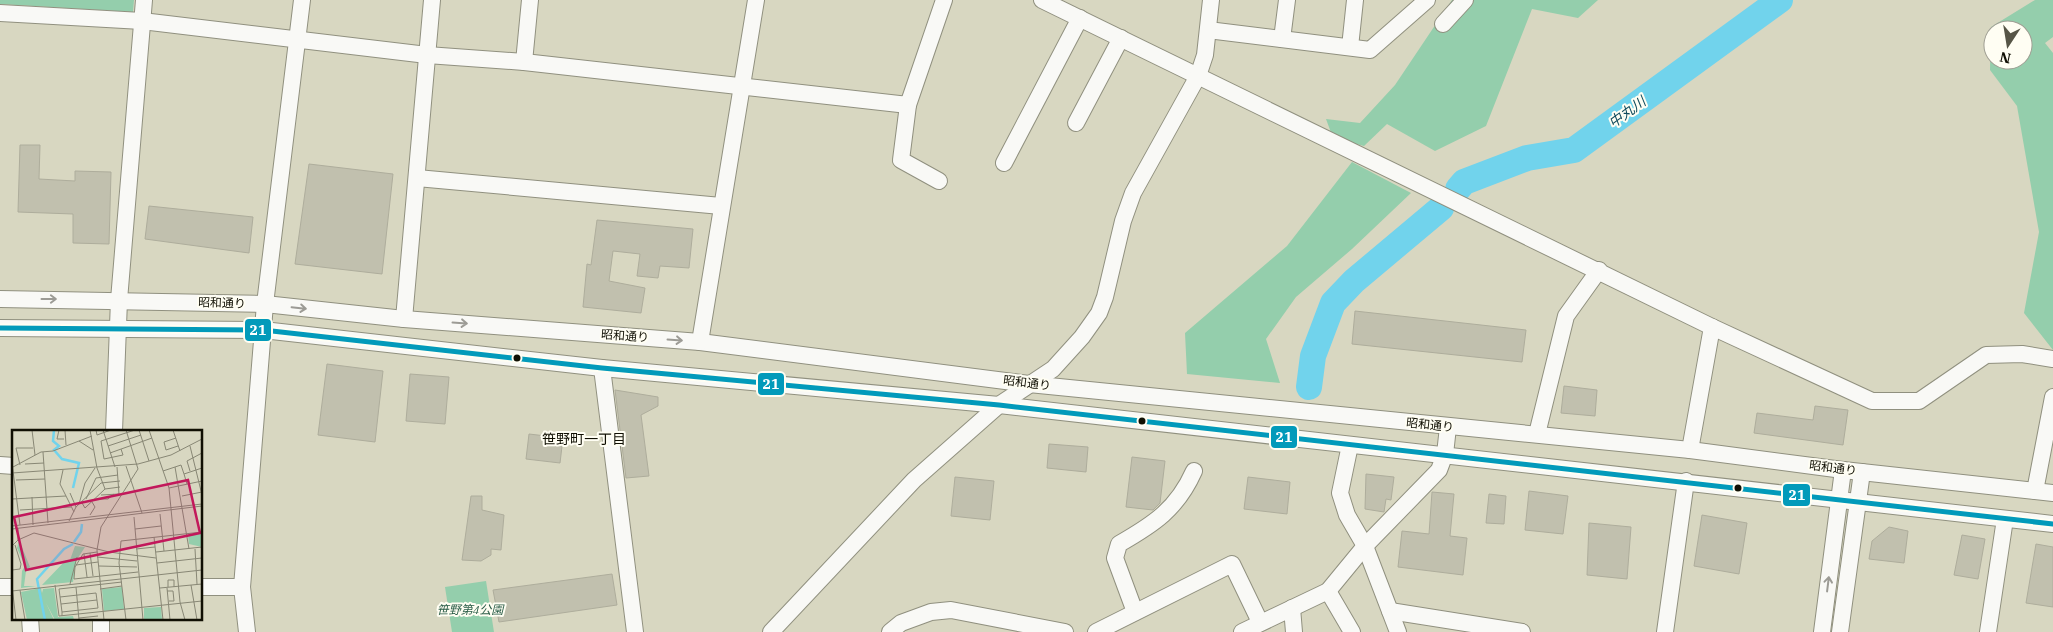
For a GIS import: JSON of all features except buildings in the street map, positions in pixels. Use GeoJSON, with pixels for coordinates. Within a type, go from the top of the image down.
{"type":"FeatureCollection","features":[{"type":"Feature","properties":{"kind":"street"},"geometry":{"type":"LineString","coordinates":[[114,430],[119,300],[144,0]]}},
{"type":"Feature","properties":{"kind":"street"},"geometry":{"type":"LineString","coordinates":[[247,632],[242,587],[265,304],[302,0]]}},
{"type":"Feature","properties":{"kind":"street"},"geometry":{"type":"LineString","coordinates":[[404,319],[432,0]]}},
{"type":"Feature","properties":{"kind":"street"},"geometry":{"type":"LineString","coordinates":[[524,62],[530,0]]}},
{"type":"Feature","properties":{"kind":"street"},"geometry":{"type":"LineString","coordinates":[[700,342],[756,0]]}},
{"type":"Feature","properties":{"kind":"street"},"geometry":{"type":"LineString","coordinates":[[939,181],[901,160],[908,105],[944,0]]}},
{"type":"Feature","properties":{"kind":"street"},"geometry":{"type":"LineString","coordinates":[[1042,0],[1599,270],[1712,327],[1872,401],[1920,400],[1986,355],[2022,354],[2053,359]]}},
{"type":"Feature","properties":{"kind":"street"},"geometry":{"type":"LineString","coordinates":[[770,632],[914,480],[999,405],[1053,369],[1082,337],[1099,313],[1132,193],[1198,76],[1205,55],[1211,0]]}},
{"type":"Feature","properties":{"kind":"street"},"geometry":{"type":"LineString","coordinates":[[1282,39],[1287,0]]}},
{"type":"Feature","properties":{"kind":"street"},"geometry":{"type":"LineString","coordinates":[[1350,47],[1355,0]]}},
{"type":"Feature","properties":{"kind":"street"},"geometry":{"type":"LineString","coordinates":[[1208,30],[1370,50],[1426,0]]}},
{"type":"Feature","properties":{"kind":"street"},"geometry":{"type":"LineString","coordinates":[[1443,24],[1465,0]]}},
{"type":"Feature","properties":{"kind":"street"},"geometry":{"type":"LineString","coordinates":[[0,13],[142,21],[298,38],[426,55],[524,62],[908,105]]}},
{"type":"Feature","properties":{"kind":"street"},"geometry":{"type":"LineString","coordinates":[[1004,163],[1080,18]]}},
{"type":"Feature","properties":{"kind":"street"},"geometry":{"type":"LineString","coordinates":[[1076,123],[1121,38]]}},
{"type":"Feature","properties":{"kind":"street"},"geometry":{"type":"LineString","coordinates":[[416,178],[721,206]]}},
{"type":"Feature","properties":{"kind":"street"},"geometry":{"type":"LineString","coordinates":[[1537,434],[1566,316],[1599,270]]}},
{"type":"Feature","properties":{"kind":"street","name":"昭和通り"},"geometry":{"type":"LineString","coordinates":[[0,299],[265,304],[404,319],[700,342],[1029,384],[1690,450],[1843,470],[2053,493]]}},
{"type":"Feature","properties":{"kind":"street"},"geometry":{"type":"LineString","coordinates":[[1690,450],[1712,327]]}},
{"type":"Feature","properties":{"kind":"street","name":"昭和通り"},"geometry":{"type":"LineString","coordinates":[[0,328],[263,330],[602,368],[999,405],[1686,481],[2005,520],[2053,524]]}},
{"type":"Feature","properties":{"kind":"street"},"geometry":{"type":"LineString","coordinates":[[602,368],[635,632]]}},
{"type":"Feature","properties":{"kind":"street"},"geometry":{"type":"LineString","coordinates":[[2035,491],[2053,397]]}},
{"type":"Feature","properties":{"kind":"street"},"geometry":{"type":"LineString","coordinates":[[1242,632],[1328,591],[1366,546],[1439,470],[1445,454],[1448,427]]}},
{"type":"Feature","properties":{"kind":"street"},"geometry":{"type":"LineString","coordinates":[[1350,445],[1340,493],[1347,515],[1366,546],[1398,632]]}},
{"type":"Feature","properties":{"kind":"street"},"geometry":{"type":"LineString","coordinates":[[1822,632],[1843,470]]}},
{"type":"Feature","properties":{"kind":"street"},"geometry":{"type":"LineString","coordinates":[[1135,612],[1115,558],[1119,544],[1148,528],[1168,511],[1185,492],[1194,471]]}},
{"type":"Feature","properties":{"kind":"street"},"geometry":{"type":"LineString","coordinates":[[1840,632],[1862,472]]}},
{"type":"Feature","properties":{"kind":"street"},"geometry":{"type":"LineString","coordinates":[[1665,632],[1686,481]]}},
{"type":"Feature","properties":{"kind":"street"},"geometry":{"type":"LineString","coordinates":[[1988,632],[2005,520]]}},
{"type":"Feature","properties":{"kind":"street"},"geometry":{"type":"LineString","coordinates":[[1096,632],[1232,564],[1260,622]]}},
{"type":"Feature","properties":{"kind":"street"},"geometry":{"type":"LineString","coordinates":[[202,587],[242,587]]}},
{"type":"Feature","properties":{"kind":"street"},"geometry":{"type":"LineString","coordinates":[[1328,591],[1352,632]]}},
{"type":"Feature","properties":{"kind":"street"},"geometry":{"type":"LineString","coordinates":[[1292,608],[1294,632]]}},
{"type":"Feature","properties":{"kind":"street"},"geometry":{"type":"LineString","coordinates":[[890,632],[901,623],[931,612],[951,610],[1066,632]]}},
{"type":"Feature","properties":{"kind":"street"},"geometry":{"type":"LineString","coordinates":[[1390,611],[1522,632]]}},
{"type":"Feature","properties":{"kind":"green space"},"geometry":{"type":"Polygon","coordinates":[[[0,0],[134,0],[133,12],[0,4],[0,0]]]}},
{"type":"Feature","properties":{"kind":"green space"},"geometry":{"type":"Polygon","coordinates":[[[1452,0],[1598,0],[1578,18],[1532,9],[1486,126],[1435,151],[1387,124],[1364,146],[1333,138],[1326,119],[1360,123],[1395,85],[1452,0]]]}},
{"type":"Feature","properties":{"kind":"green space"},"geometry":{"type":"Polygon","coordinates":[[[2035,0],[2053,0],[2053,37],[2045,43],[2053,53],[2053,350],[2024,313],[2039,232],[2017,106],[1990,70],[2033,70],[2033,20],[2002,20],[2035,0]]]}},
{"type":"Feature","properties":{"kind":"green space"},"geometry":{"type":"Polygon","coordinates":[[[1352,162],[1411,193],[1352,249],[1296,297],[1266,339],[1280,383],[1187,374],[1185,333],[1287,246],[1352,162]]]}},
{"type":"Feature","properties":{"kind":"green space","name":"笹野第4公園"},"geometry":{"type":"Polygon","coordinates":[[[486,581],[494,632],[452,632],[445,587],[486,581]]]}},
{"type":"Feature","properties":{"kind":"waterway","name":"中丸川"},"geometry":{"type":"LineString","coordinates":[[1458,189],[1464,182],[1527,158],[1574,150],[1780,0]]}},
{"type":"Feature","properties":{"kind":"waterway","name":"中丸川"},"geometry":{"type":"LineString","coordinates":[[1309,387],[1313,356],[1333,303],[1354,281],[1441,208]]}},
{"type":"Feature","properties":{"kind":"transit line","name":"21"},"geometry":{"type":"LineString","coordinates":[[0,328],[263,330],[602,368],[999,405],[2053,524]]}},
{"type":"Feature","properties":{"kind":"district","name":"笹野町一丁目"},"geometry":{"type":"Point","coordinates":[584,439]}}]}
